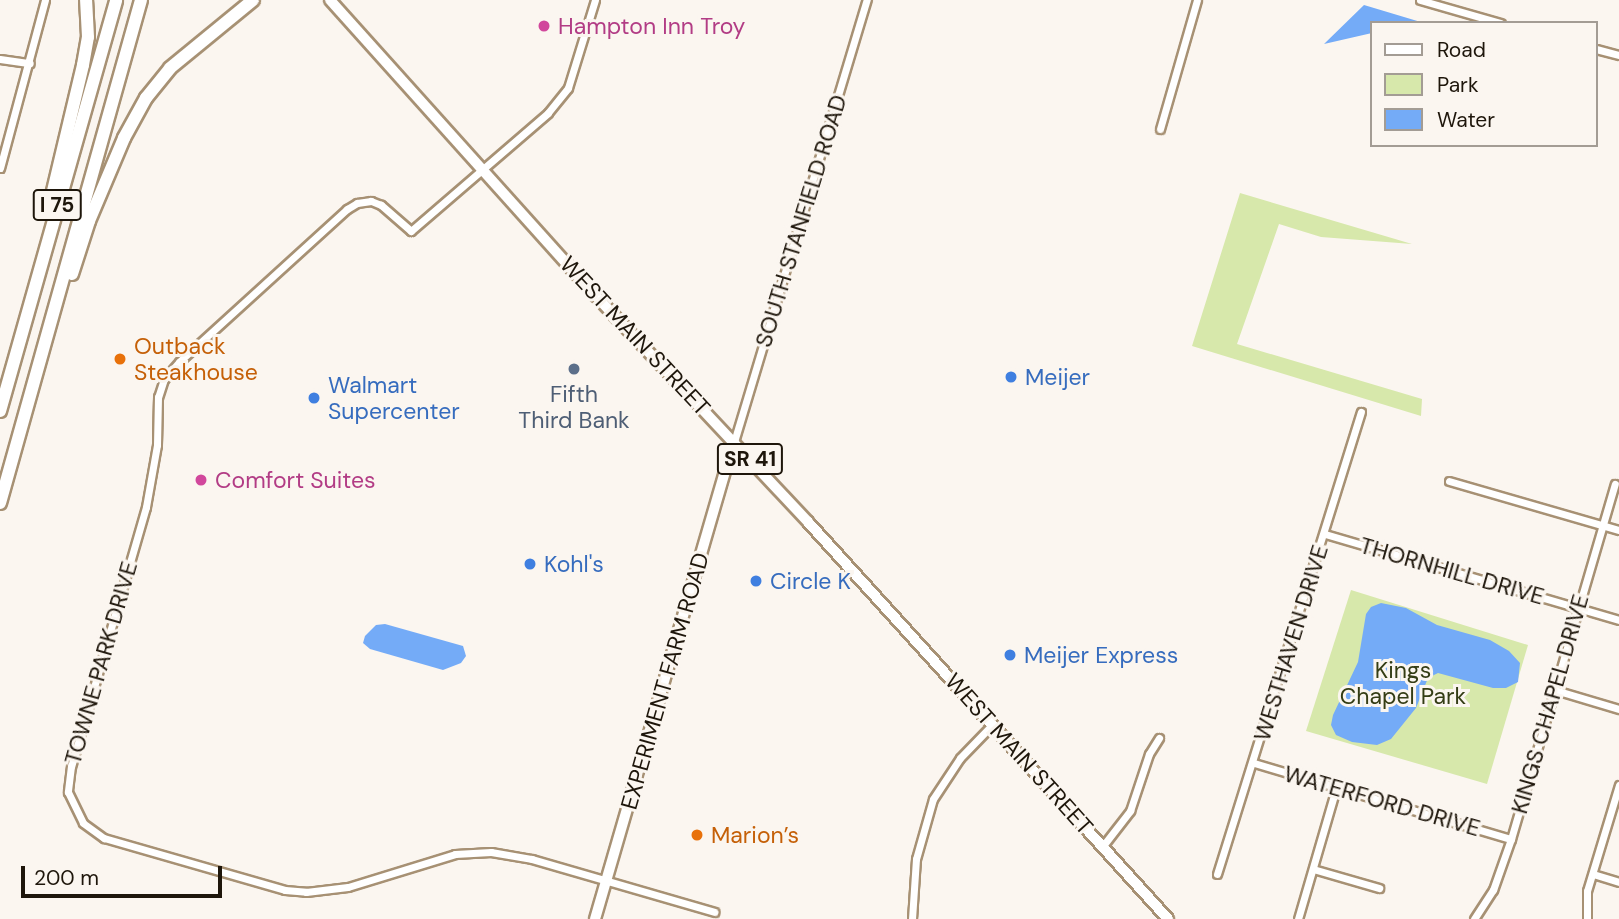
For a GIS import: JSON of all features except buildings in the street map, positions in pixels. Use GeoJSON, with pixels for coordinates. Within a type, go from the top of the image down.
{"type":"FeatureCollection","features":[{"type":"Feature","properties":{"kind":"highway"},"geometry":{"type":"LineString","coordinates":[[27,311],[55,178],[83,65],[88,37],[86,0]]}},
{"type":"Feature","properties":{"kind":"highway","name":"I 75"},"geometry":{"type":"LineString","coordinates":[[0,411],[116,0]]}},
{"type":"Feature","properties":{"kind":"highway","name":"I 75"},"geometry":{"type":"LineString","coordinates":[[0,503],[141,0]]}},
{"type":"Feature","properties":{"kind":"highway"},"geometry":{"type":"LineString","coordinates":[[35,380],[89,221],[124,138],[146,97],[170,68],[253,0]]}},
{"type":"Feature","properties":{"kind":"main road","name":"WEST MAIN STREET"},"geometry":{"type":"LineString","coordinates":[[330,0],[482,170],[993,724],[1168,919]]}},
{"type":"Feature","properties":{"kind":"main road","name":"EXPERIMENT FARM ROAD"},"geometry":{"type":"LineString","coordinates":[[595,919],[734,442]]}},
{"type":"Feature","properties":{"kind":"street"},"geometry":{"type":"LineString","coordinates":[[0,168],[45,0]]}},
{"type":"Feature","properties":{"kind":"street"},"geometry":{"type":"LineString","coordinates":[[482,170],[548,113],[568,88],[595,0]]}},
{"type":"Feature","properties":{"kind":"street","name":"SOUTH STANFIELD ROAD"},"geometry":{"type":"LineString","coordinates":[[734,442],[867,0]]}},
{"type":"Feature","properties":{"kind":"street"},"geometry":{"type":"LineString","coordinates":[[1160,129],[1197,0]]}},
{"type":"Feature","properties":{"kind":"street"},"geometry":{"type":"LineString","coordinates":[[1420,0],[1494,21]]}},
{"type":"Feature","properties":{"kind":"street"},"geometry":{"type":"LineString","coordinates":[[1598,50],[1619,55]]}},
{"type":"Feature","properties":{"kind":"street"},"geometry":{"type":"LineString","coordinates":[[0,59],[30,64]]}},
{"type":"Feature","properties":{"kind":"street","name":"TOWNE PARK DRIVE"},"geometry":{"type":"LineString","coordinates":[[482,170],[411,232],[380,205],[371,201],[357,203],[347,209],[179,362],[164,379],[158,397],[157,445],[146,507],[71,766],[68,792],[83,823],[104,838],[285,890],[348,887],[470,852],[509,854],[606,880]]}},
{"type":"Feature","properties":{"kind":"street","name":"WESTHAVEN DRIVE"},"geometry":{"type":"LineString","coordinates":[[1217,874],[1254,763],[1361,412]]}},
{"type":"Feature","properties":{"kind":"street"},"geometry":{"type":"LineString","coordinates":[[1449,481],[1619,530]]}},
{"type":"Feature","properties":{"kind":"street","name":"KINGS CHAPEL DRIVE"},"geometry":{"type":"LineString","coordinates":[[1474,919],[1493,890],[1511,839],[1615,484]]}},
{"type":"Feature","properties":{"kind":"street","name":"THORNHILL DRIVE"},"geometry":{"type":"LineString","coordinates":[[1325,534],[1619,620]]}},
{"type":"Feature","properties":{"kind":"street"},"geometry":{"type":"LineString","coordinates":[[1555,690],[1619,709]]}},
{"type":"Feature","properties":{"kind":"street"},"geometry":{"type":"LineString","coordinates":[[912,919],[916,859],[933,799],[960,758],[993,724]]}},
{"type":"Feature","properties":{"kind":"street"},"geometry":{"type":"LineString","coordinates":[[1102,847],[1130,811],[1149,754],[1159,738]]}},
{"type":"Feature","properties":{"kind":"street","name":"WATERFORD DRIVE"},"geometry":{"type":"LineString","coordinates":[[1254,763],[1511,839]]}},
{"type":"Feature","properties":{"kind":"street"},"geometry":{"type":"LineString","coordinates":[[1587,919],[1587,891],[1619,785]]}},
{"type":"Feature","properties":{"kind":"street"},"geometry":{"type":"LineString","coordinates":[[1298,919],[1336,788]]}},
{"type":"Feature","properties":{"kind":"street"},"geometry":{"type":"LineString","coordinates":[[1312,869],[1379,888]]}},
{"type":"Feature","properties":{"kind":"street"},"geometry":{"type":"LineString","coordinates":[[1593,874],[1619,882]]}},
{"type":"Feature","properties":{"kind":"street"},"geometry":{"type":"LineString","coordinates":[[606,880],[714,912]]}},
{"type":"Feature","properties":{"kind":"green space"},"geometry":{"type":"Polygon","coordinates":[[[1240,193],[1412,244],[1321,237],[1279,224],[1237,344],[1422,399],[1421,416],[1192,346],[1240,193]]]}},
{"type":"Feature","properties":{"kind":"green space","name":"Kings Chapel Park"},"geometry":{"type":"Polygon","coordinates":[[[1351,590],[1528,645],[1487,784],[1306,731],[1351,590]]]}},
{"type":"Feature","properties":{"kind":"water"},"geometry":{"type":"Polygon","coordinates":[[[1364,5],[1417,21],[1370,21],[1370,33],[1324,44],[1364,5]]]}},
{"type":"Feature","properties":{"kind":"water"},"geometry":{"type":"Polygon","coordinates":[[[1381,603],[1406,608],[1437,625],[1490,640],[1509,651],[1520,663],[1518,682],[1506,688],[1493,688],[1438,673],[1428,678],[1416,708],[1391,739],[1377,745],[1352,742],[1336,735],[1331,725],[1333,715],[1358,662],[1366,614],[1371,607],[1381,603]]]}},
{"type":"Feature","properties":{"kind":"water"},"geometry":{"type":"Polygon","coordinates":[[[385,624],[463,646],[466,656],[461,663],[443,670],[370,649],[363,643],[365,636],[376,625],[385,624]]]}},
{"type":"Feature","properties":{"kind":"place","name":"Hampton Inn Troy"},"geometry":{"type":"Point","coordinates":[544,26]}},
{"type":"Feature","properties":{"kind":"place","name":"Outback Steakhouse"},"geometry":{"type":"Point","coordinates":[120,359]}},
{"type":"Feature","properties":{"kind":"place","name":"Fifth Third Bank"},"geometry":{"type":"Point","coordinates":[574,369]}},
{"type":"Feature","properties":{"kind":"place","name":"Meijer"},"geometry":{"type":"Point","coordinates":[1011,377]}},
{"type":"Feature","properties":{"kind":"place","name":"Walmart Supercenter"},"geometry":{"type":"Point","coordinates":[314,398]}},
{"type":"Feature","properties":{"kind":"place","name":"Comfort Suites"},"geometry":{"type":"Point","coordinates":[201,480]}},
{"type":"Feature","properties":{"kind":"place","name":"Kohl's"},"geometry":{"type":"Point","coordinates":[530,564]}},
{"type":"Feature","properties":{"kind":"place","name":"Circle K"},"geometry":{"type":"Point","coordinates":[756,581]}},
{"type":"Feature","properties":{"kind":"place","name":"Meijer Express"},"geometry":{"type":"Point","coordinates":[1010,655]}},
{"type":"Feature","properties":{"kind":"place","name":"Marion’s"},"geometry":{"type":"Point","coordinates":[697,835]}}]}
